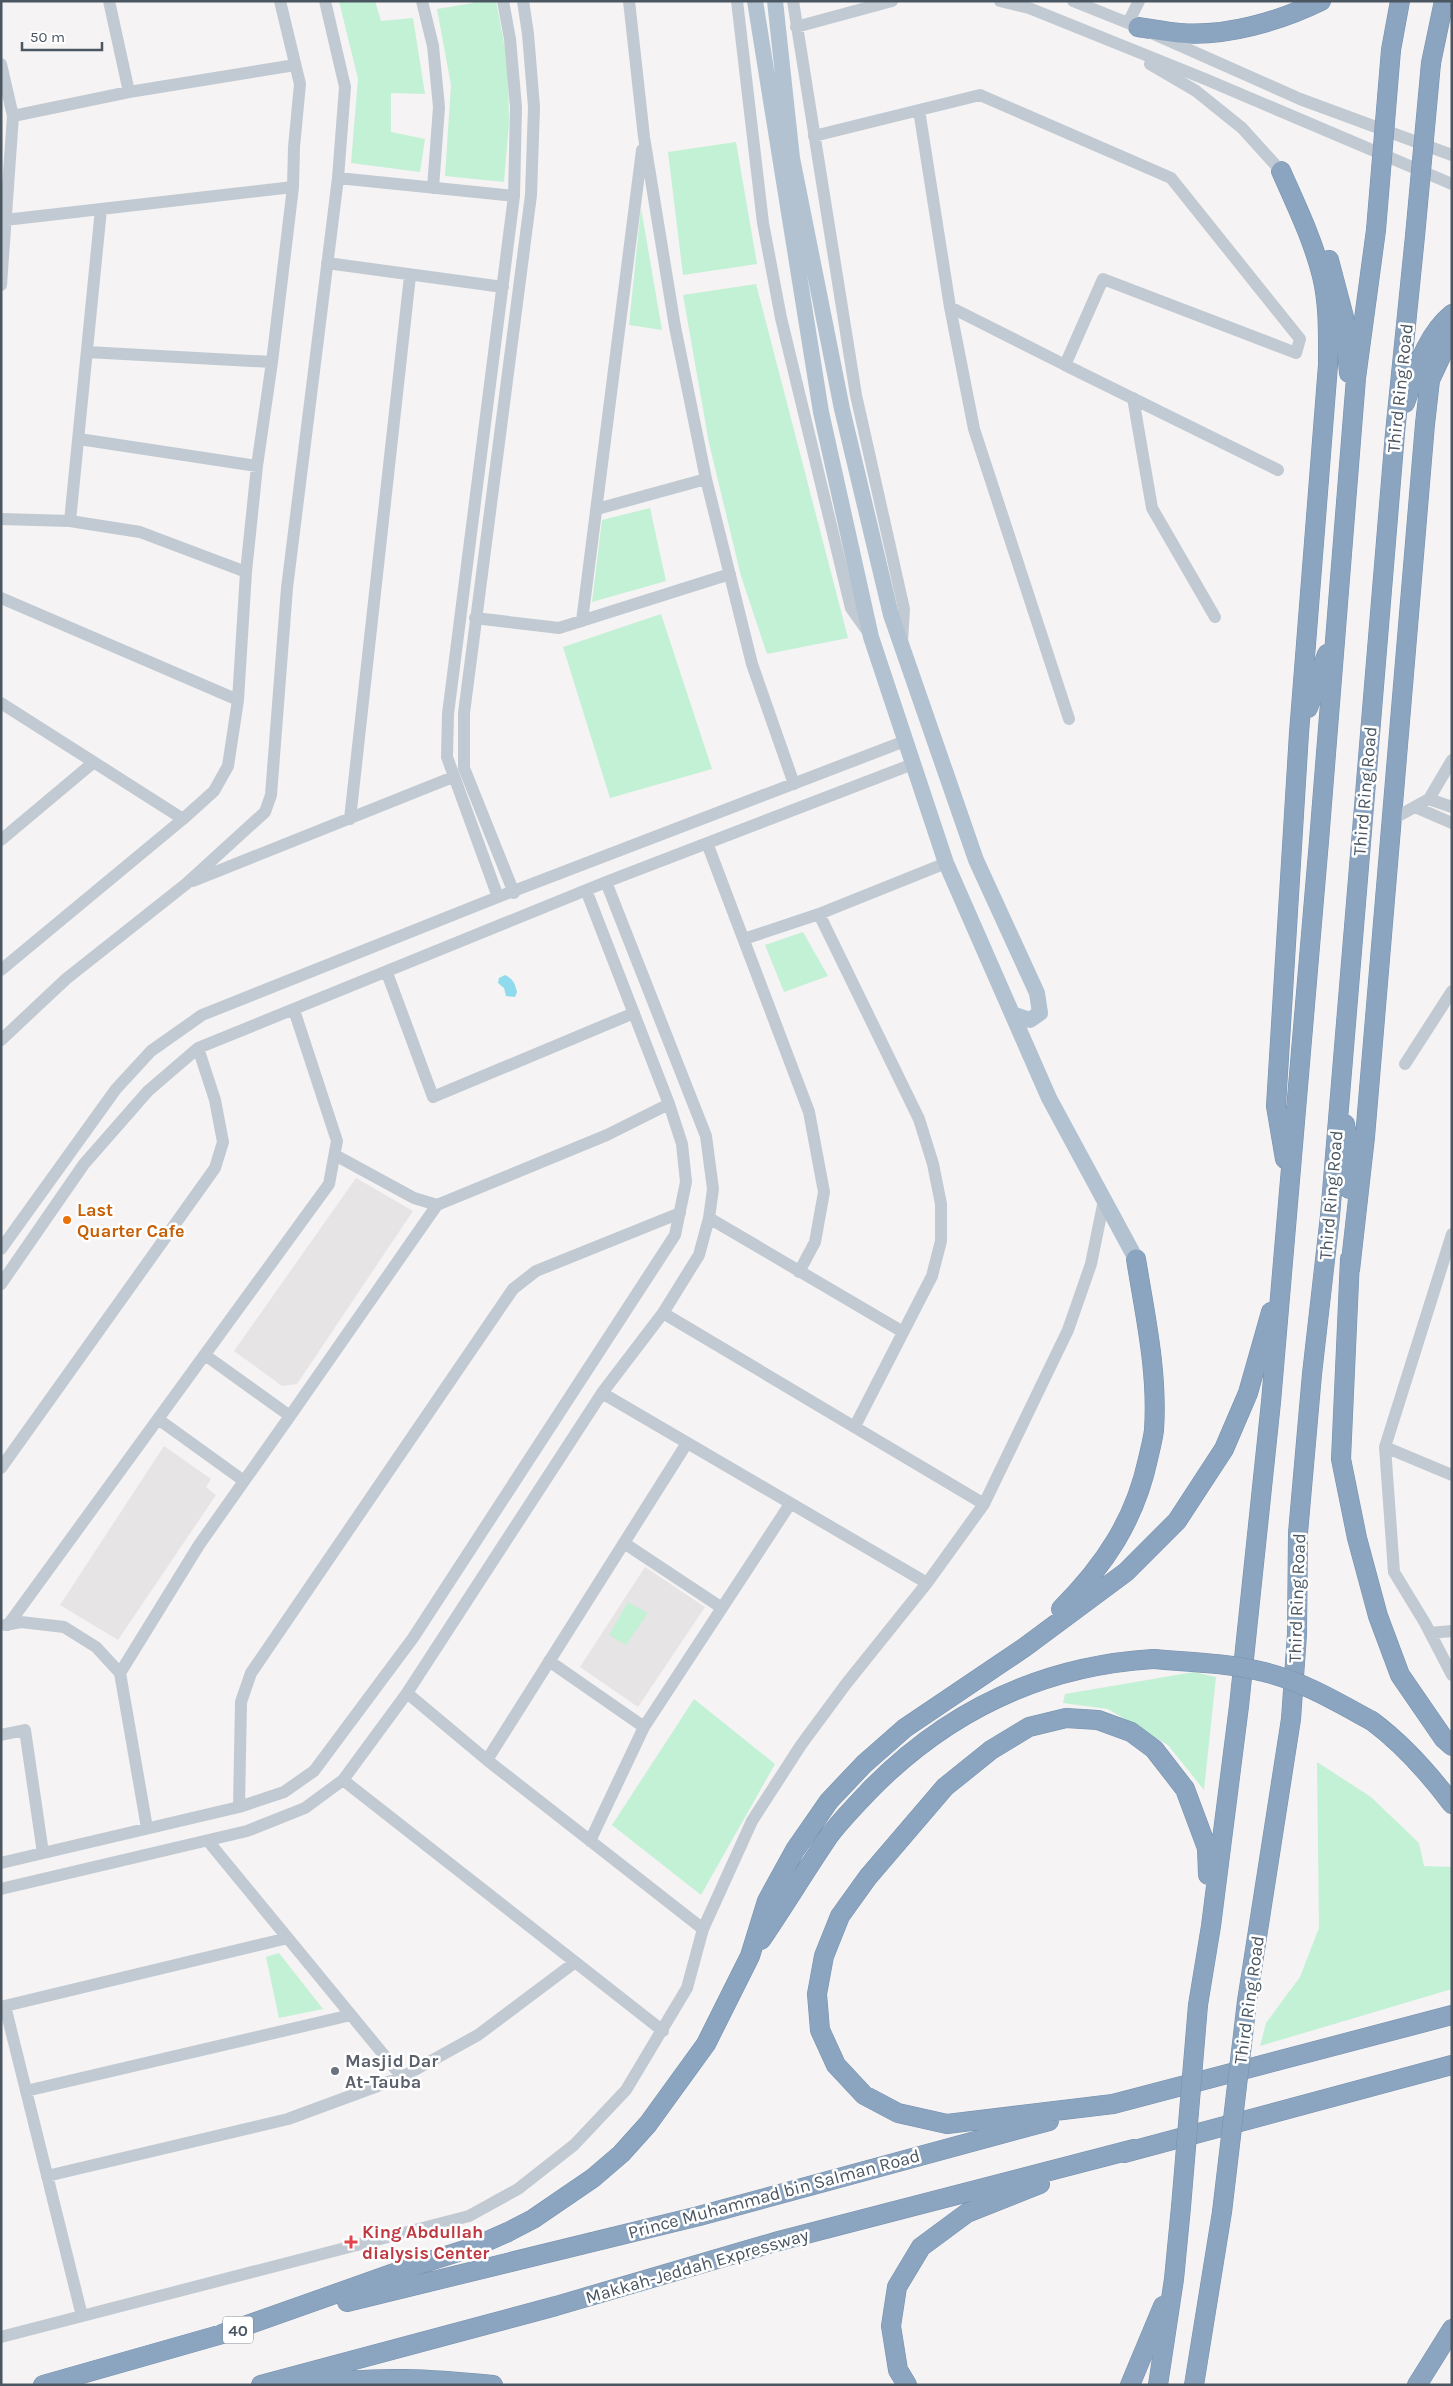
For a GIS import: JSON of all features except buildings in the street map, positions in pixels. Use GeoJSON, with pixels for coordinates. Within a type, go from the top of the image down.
{"type":"FeatureCollection","features":[{"type":"Feature","properties":{"kind":"highway"},"geometry":{"type":"LineString","coordinates":[[1133,25],[1182,33],[1244,29],[1298,12],[1320,1]]}},
{"type":"Feature","properties":{"kind":"highway"},"geometry":{"type":"LineString","coordinates":[[1158,2385],[1174,2280],[1198,2005],[1211,1926],[1238,1706],[1271,1402],[1356,378],[1376,230],[1391,50],[1400,1]]}},
{"type":"Feature","properties":{"kind":"highway","name":"Third Ring Road"},"geometry":{"type":"LineString","coordinates":[[1194,2385],[1222,2212],[1247,2001],[1291,1719],[1297,1634],[1298,1533],[1312,1374],[1330,1216],[1395,433],[1431,63],[1444,1]]}},
{"type":"Feature","properties":{"kind":"highway"},"geometry":{"type":"LineString","coordinates":[[1281,171],[1309,213],[1332,267],[1344,317],[1353,414]]}},
{"type":"Feature","properties":{"kind":"highway"},"geometry":{"type":"LineString","coordinates":[[1281,171],[1301,215],[1322,277],[1328,321],[1328,365],[1299,732],[1276,1106],[1290,1184]]}},
{"type":"Feature","properties":{"kind":"highway"},"geometry":{"type":"LineString","coordinates":[[1395,433],[1424,351],[1452,314]]}},
{"type":"Feature","properties":{"kind":"highway"},"geometry":{"type":"LineString","coordinates":[[1350,1270],[1365,1137],[1430,380],[1452,333]]}},
{"type":"Feature","properties":{"kind":"highway"},"geometry":{"type":"LineString","coordinates":[[1299,732],[1336,629]]}},
{"type":"Feature","properties":{"kind":"highway"},"geometry":{"type":"LineString","coordinates":[[1340,1093],[1349,1148],[1350,1270],[1341,1459],[1378,1616],[1400,1675],[1444,1739],[1452,1746]]}},
{"type":"Feature","properties":{"kind":"highway"},"geometry":{"type":"LineString","coordinates":[[1024,1647],[1070,1600],[1105,1560],[1130,1518],[1144,1475],[1154,1431],[1154,1388],[1150,1342],[1136,1259]]}},
{"type":"Feature","properties":{"kind":"highway"},"geometry":{"type":"LineString","coordinates":[[750,1956],[767,1901],[795,1850],[829,1801],[864,1764],[905,1728],[1024,1647],[1126,1572],[1177,1521],[1224,1449],[1248,1393],[1282,1272]]}},
{"type":"Feature","properties":{"kind":"highway"},"geometry":{"type":"LineString","coordinates":[[222,2334],[414,2266],[474,2247],[533,2218],[593,2178],[621,2154],[648,2124],[680,2083],[706,2044],[750,1956],[830,1835],[886,1774],[942,1727],[1024,1686],[1068,1672],[1118,1661],[1153,1659],[1206,1663],[1264,1672],[1310,1688],[1372,1721],[1398,1740],[1426,1769],[1451,1803]]}},
{"type":"Feature","properties":{"kind":"highway"},"geometry":{"type":"LineString","coordinates":[[1211,1926],[1207,1848],[1185,1789],[1154,1749],[1131,1732],[1098,1720],[1066,1718],[1029,1727],[991,1750],[944,1788],[868,1877],[840,1916],[824,1956],[817,1994],[820,2030],[836,2065],[864,2095],[898,2112],[947,2124],[1113,2104],[1452,2016]]}},
{"type":"Feature","properties":{"kind":"highway"},"geometry":{"type":"LineString","coordinates":[[908,2385],[898,2370],[891,2326],[896,2287],[921,2247],[967,2213],[1134,2149],[1452,2065]]}},
{"type":"Feature","properties":{"kind":"highway","name":"Prince Muhammad bin Salman Road"},"geometry":{"type":"LineString","coordinates":[[222,2334],[433,2279],[699,2216],[1113,2104]]}},
{"type":"Feature","properties":{"kind":"highway","name":"Makkah-Jeddah Expressway"},"geometry":{"type":"LineString","coordinates":[[261,2385],[556,2306],[775,2242],[1134,2149]]}},
{"type":"Feature","properties":{"kind":"highway"},"geometry":{"type":"LineString","coordinates":[[1130,2385],[1174,2280]]}},
{"type":"Feature","properties":{"kind":"highway"},"geometry":{"type":"LineString","coordinates":[[1417,2385],[1452,2328]]}},
{"type":"Feature","properties":{"kind":"highway","name":"40"},"geometry":{"type":"LineString","coordinates":[[43,2385],[222,2334]]}},
{"type":"Feature","properties":{"kind":"highway"},"geometry":{"type":"LineString","coordinates":[[314,2385],[380,2378],[416,2378],[493,2385]]}},
{"type":"Feature","properties":{"kind":"main road"},"geometry":{"type":"LineString","coordinates":[[755,1],[821,412],[871,637],[946,863],[1049,1098],[1136,1259]]}},
{"type":"Feature","properties":{"kind":"main road"},"geometry":{"type":"LineString","coordinates":[[775,1],[792,158],[842,409],[891,614],[976,860],[1037,993],[1040,1013],[1030,1020],[1012,1014]]}},
{"type":"Feature","properties":{"kind":"street"},"geometry":{"type":"LineString","coordinates":[[109,1],[128,92]]}},
{"type":"Feature","properties":{"kind":"street"},"geometry":{"type":"LineString","coordinates":[[1,970],[184,819],[214,791],[228,766],[238,700],[246,572],[257,466],[272,362],[293,187],[300,84],[280,1]]}},
{"type":"Feature","properties":{"kind":"street"},"geometry":{"type":"LineString","coordinates":[[1,1040],[66,979],[186,884],[264,812],[271,796],[287,588],[338,178],[345,88],[325,1]]}},
{"type":"Feature","properties":{"kind":"street"},"geometry":{"type":"LineString","coordinates":[[422,1],[433,46],[439,107],[433,188]]}},
{"type":"Feature","properties":{"kind":"street"},"geometry":{"type":"LineString","coordinates":[[498,897],[447,757],[448,714],[514,196],[516,107],[510,38],[503,1]]}},
{"type":"Feature","properties":{"kind":"street"},"geometry":{"type":"LineString","coordinates":[[514,893],[464,768],[464,713],[531,195],[534,107],[528,34],[523,1]]}},
{"type":"Feature","properties":{"kind":"street"},"geometry":{"type":"LineString","coordinates":[[629,1],[644,137],[675,327],[706,479],[752,664],[794,784]]}},
{"type":"Feature","properties":{"kind":"street"},"geometry":{"type":"LineString","coordinates":[[737,1],[763,223],[781,318],[851,608],[871,637]]}},
{"type":"Feature","properties":{"kind":"street"},"geometry":{"type":"LineString","coordinates":[[793,1],[856,395],[904,609],[902,647]]}},
{"type":"Feature","properties":{"kind":"street"},"geometry":{"type":"LineString","coordinates":[[796,27],[892,1]]}},
{"type":"Feature","properties":{"kind":"street"},"geometry":{"type":"LineString","coordinates":[[1000,1],[1029,8],[1116,43],[1452,184]]}},
{"type":"Feature","properties":{"kind":"street"},"geometry":{"type":"LineString","coordinates":[[1073,1],[1133,25],[1300,99],[1452,155]]}},
{"type":"Feature","properties":{"kind":"street"},"geometry":{"type":"LineString","coordinates":[[1133,25],[1139,1]]}},
{"type":"Feature","properties":{"kind":"street"},"geometry":{"type":"LineString","coordinates":[[1116,43],[1204,97],[1242,128],[1281,171]]}},
{"type":"Feature","properties":{"kind":"street"},"geometry":{"type":"LineString","coordinates":[[1,64],[5,95],[13,116],[1,285]]}},
{"type":"Feature","properties":{"kind":"street"},"geometry":{"type":"LineString","coordinates":[[13,116],[128,92],[295,65]]}},
{"type":"Feature","properties":{"kind":"street"},"geometry":{"type":"LineString","coordinates":[[814,136],[980,95],[1171,178],[1300,339],[1296,353],[1103,279],[1065,365]]}},
{"type":"Feature","properties":{"kind":"street"},"geometry":{"type":"LineString","coordinates":[[919,110],[950,307],[974,429],[1069,719]]}},
{"type":"Feature","properties":{"kind":"street"},"geometry":{"type":"LineString","coordinates":[[582,621],[644,137]]}},
{"type":"Feature","properties":{"kind":"street"},"geometry":{"type":"LineString","coordinates":[[338,178],[514,196]]}},
{"type":"Feature","properties":{"kind":"street"},"geometry":{"type":"LineString","coordinates":[[5,220],[293,187]]}},
{"type":"Feature","properties":{"kind":"street"},"geometry":{"type":"LineString","coordinates":[[70,521],[100,209]]}},
{"type":"Feature","properties":{"kind":"street"},"geometry":{"type":"LineString","coordinates":[[327,263],[410,276],[503,287]]}},
{"type":"Feature","properties":{"kind":"street"},"geometry":{"type":"LineString","coordinates":[[350,819],[410,276]]}},
{"type":"Feature","properties":{"kind":"street"},"geometry":{"type":"LineString","coordinates":[[950,307],[1278,470]]}},
{"type":"Feature","properties":{"kind":"street"},"geometry":{"type":"LineString","coordinates":[[87,352],[272,362]]}},
{"type":"Feature","properties":{"kind":"street"},"geometry":{"type":"LineString","coordinates":[[1133,398],[1152,508],[1215,617]]}},
{"type":"Feature","properties":{"kind":"street"},"geometry":{"type":"LineString","coordinates":[[79,439],[257,466]]}},
{"type":"Feature","properties":{"kind":"street"},"geometry":{"type":"LineString","coordinates":[[597,509],[706,479]]}},
{"type":"Feature","properties":{"kind":"street"},"geometry":{"type":"LineString","coordinates":[[1,520],[70,521],[140,532],[246,572]]}},
{"type":"Feature","properties":{"kind":"street"},"geometry":{"type":"LineString","coordinates":[[475,618],[559,628],[730,574]]}},
{"type":"Feature","properties":{"kind":"street"},"geometry":{"type":"LineString","coordinates":[[1,598],[238,700]]}},
{"type":"Feature","properties":{"kind":"street"},"geometry":{"type":"LineString","coordinates":[[1,703],[184,819]]}},
{"type":"Feature","properties":{"kind":"street"},"geometry":{"type":"LineString","coordinates":[[1,1248],[116,1089],[151,1051],[202,1015],[498,897],[514,893],[905,741]]}},
{"type":"Feature","properties":{"kind":"street"},"geometry":{"type":"LineString","coordinates":[[1391,820],[1429,799],[1452,760]]}},
{"type":"Feature","properties":{"kind":"street"},"geometry":{"type":"LineString","coordinates":[[1,840],[94,762]]}},
{"type":"Feature","properties":{"kind":"street"},"geometry":{"type":"LineString","coordinates":[[1,1284],[84,1164],[148,1091],[198,1048],[387,973],[606,882],[913,764]]}},
{"type":"Feature","properties":{"kind":"street"},"geometry":{"type":"LineString","coordinates":[[186,884],[453,776]]}},
{"type":"Feature","properties":{"kind":"street"},"geometry":{"type":"LineString","coordinates":[[1429,799],[1452,807]]}},
{"type":"Feature","properties":{"kind":"street"},"geometry":{"type":"LineString","coordinates":[[1415,807],[1452,823]]}},
{"type":"Feature","properties":{"kind":"street"},"geometry":{"type":"LineString","coordinates":[[707,843],[809,1112],[824,1192],[815,1242],[799,1272]]}},
{"type":"Feature","properties":{"kind":"street"},"geometry":{"type":"LineString","coordinates":[[744,939],[818,914],[946,863]]}},
{"type":"Feature","properties":{"kind":"street"},"geometry":{"type":"LineString","coordinates":[[1,1889],[247,1831],[305,1808],[343,1780],[407,1693],[602,1393],[663,1312],[699,1255],[709,1218],[713,1190],[706,1136],[606,882]]}},
{"type":"Feature","properties":{"kind":"street"},"geometry":{"type":"LineString","coordinates":[[1,1863],[239,1807],[284,1792],[314,1771],[333,1749],[413,1638],[675,1235],[686,1182],[682,1144],[669,1104],[586,890]]}},
{"type":"Feature","properties":{"kind":"street"},"geometry":{"type":"LineString","coordinates":[[818,914],[919,1119],[933,1164],[941,1204],[941,1241],[932,1276],[855,1426]]}},
{"type":"Feature","properties":{"kind":"street"},"geometry":{"type":"LineString","coordinates":[[387,973],[432,1097],[634,1013]]}},
{"type":"Feature","properties":{"kind":"street"},"geometry":{"type":"LineString","coordinates":[[1406,1064],[1452,991]]}},
{"type":"Feature","properties":{"kind":"street"},"geometry":{"type":"LineString","coordinates":[[5,1625],[329,1184],[338,1140],[294,1010]]}},
{"type":"Feature","properties":{"kind":"street"},"geometry":{"type":"LineString","coordinates":[[1,1468],[215,1168],[223,1142],[215,1100],[198,1048]]}},
{"type":"Feature","properties":{"kind":"street"},"geometry":{"type":"LineString","coordinates":[[120,1673],[199,1545],[437,1205],[607,1135],[669,1104]]}},
{"type":"Feature","properties":{"kind":"street"},"geometry":{"type":"LineString","coordinates":[[335,1155],[414,1198],[437,1205]]}},
{"type":"Feature","properties":{"kind":"street"},"geometry":{"type":"LineString","coordinates":[[1,2337],[469,2216],[518,2189],[574,2145],[626,2090],[687,1988],[703,1929],[752,1821],[761,1806],[800,1746],[846,1684],[927,1584],[984,1504],[1068,1330],[1091,1264],[1104,1200]]}},
{"type":"Feature","properties":{"kind":"street"},"geometry":{"type":"LineString","coordinates":[[239,1807],[241,1702],[251,1673],[513,1289],[536,1271],[680,1213]]}},
{"type":"Feature","properties":{"kind":"street"},"geometry":{"type":"LineString","coordinates":[[709,1218],[903,1332]]}},
{"type":"Feature","properties":{"kind":"street"},"geometry":{"type":"LineString","coordinates":[[1452,1234],[1386,1447],[1394,1572],[1452,1675]]}},
{"type":"Feature","properties":{"kind":"street"},"geometry":{"type":"LineString","coordinates":[[663,1312],[984,1504]]}},
{"type":"Feature","properties":{"kind":"street"},"geometry":{"type":"LineString","coordinates":[[205,1355],[290,1416]]}},
{"type":"Feature","properties":{"kind":"street"},"geometry":{"type":"LineString","coordinates":[[602,1393],[927,1584]]}},
{"type":"Feature","properties":{"kind":"street"},"geometry":{"type":"LineString","coordinates":[[158,1419],[244,1481]]}},
{"type":"Feature","properties":{"kind":"street"},"geometry":{"type":"LineString","coordinates":[[487,1760],[687,1443]]}},
{"type":"Feature","properties":{"kind":"street"},"geometry":{"type":"LineString","coordinates":[[1386,1447],[1452,1475]]}},
{"type":"Feature","properties":{"kind":"street"},"geometry":{"type":"LineString","coordinates":[[590,1841],[644,1727],[790,1504]]}},
{"type":"Feature","properties":{"kind":"street"},"geometry":{"type":"LineString","coordinates":[[624,1542],[722,1608]]}},
{"type":"Feature","properties":{"kind":"street"},"geometry":{"type":"LineString","coordinates":[[5,1625],[22,1622],[64,1627],[96,1647],[120,1673],[147,1828]]}},
{"type":"Feature","properties":{"kind":"street"},"geometry":{"type":"LineString","coordinates":[[1430,1633],[1452,1631]]}},
{"type":"Feature","properties":{"kind":"street"},"geometry":{"type":"LineString","coordinates":[[549,1661],[644,1727]]}},
{"type":"Feature","properties":{"kind":"street"},"geometry":{"type":"LineString","coordinates":[[407,1693],[487,1760],[703,1929]]}},
{"type":"Feature","properties":{"kind":"street"},"geometry":{"type":"LineString","coordinates":[[1,1735],[25,1730],[43,1853]]}},
{"type":"Feature","properties":{"kind":"street"},"geometry":{"type":"LineString","coordinates":[[343,1780],[574,1963],[663,2030]]}},
{"type":"Feature","properties":{"kind":"street"},"geometry":{"type":"LineString","coordinates":[[208,1841],[402,2077]]}},
{"type":"Feature","properties":{"kind":"street"},"geometry":{"type":"LineString","coordinates":[[82,2316],[3,2007],[288,1938]]}},
{"type":"Feature","properties":{"kind":"street"},"geometry":{"type":"LineString","coordinates":[[47,2176],[288,2119],[402,2077],[478,2036],[574,1963]]}},
{"type":"Feature","properties":{"kind":"street"},"geometry":{"type":"LineString","coordinates":[[26,2091],[351,2015]]}},
{"type":"Feature","properties":{"kind":"shaded area"},"geometry":{"type":"Polygon","coordinates":[[[356,1178],[413,1211],[297,1384],[282,1386],[234,1351],[356,1178]]]}},
{"type":"Feature","properties":{"kind":"shaded area"},"geometry":{"type":"Polygon","coordinates":[[[164,1446],[211,1479],[206,1487],[216,1495],[118,1640],[60,1605],[164,1446]]]}},
{"type":"Feature","properties":{"kind":"shaded area"},"geometry":{"type":"Polygon","coordinates":[[[645,1567],[705,1607],[638,1707],[580,1667],[645,1567]]]}},
{"type":"Feature","properties":{"kind":"green space"},"geometry":{"type":"Polygon","coordinates":[[[339,1],[375,1],[381,21],[413,18],[425,94],[391,93],[391,132],[425,139],[420,172],[351,163],[358,79],[339,1]]]}},
{"type":"Feature","properties":{"kind":"green space"},"geometry":{"type":"Polygon","coordinates":[[[473,1],[496,1],[508,64],[509,123],[504,182],[445,176],[451,85],[437,9],[473,3],[473,1]]]}},
{"type":"Feature","properties":{"kind":"green space"},"geometry":{"type":"Polygon","coordinates":[[[736,142],[757,264],[683,275],[668,152],[736,142]]]}},
{"type":"Feature","properties":{"kind":"green space"},"geometry":{"type":"Polygon","coordinates":[[[641,208],[662,330],[629,325],[641,208]]]}},
{"type":"Feature","properties":{"kind":"green space"},"geometry":{"type":"Polygon","coordinates":[[[756,284],[848,638],[767,654],[741,576],[709,443],[683,295],[756,284]]]}},
{"type":"Feature","properties":{"kind":"green space"},"geometry":{"type":"Polygon","coordinates":[[[650,508],[666,581],[592,602],[602,520],[650,508]]]}},
{"type":"Feature","properties":{"kind":"green space"},"geometry":{"type":"Polygon","coordinates":[[[661,614],[712,769],[610,798],[563,647],[661,614]]]}},
{"type":"Feature","properties":{"kind":"green space"},"geometry":{"type":"Polygon","coordinates":[[[803,932],[828,976],[784,992],[765,945],[803,932]]]}},
{"type":"Feature","properties":{"kind":"green space"},"geometry":{"type":"Polygon","coordinates":[[[628,1602],[648,1613],[626,1645],[609,1635],[628,1602]]]}},
{"type":"Feature","properties":{"kind":"green space"},"geometry":{"type":"Polygon","coordinates":[[[1194,1672],[1216,1677],[1204,1790],[1168,1745],[1108,1709],[1063,1703],[1065,1694],[1194,1672]]]}},
{"type":"Feature","properties":{"kind":"green space"},"geometry":{"type":"Polygon","coordinates":[[[694,1699],[775,1764],[701,1895],[612,1825],[694,1699]]]}},
{"type":"Feature","properties":{"kind":"green space"},"geometry":{"type":"Polygon","coordinates":[[[1317,1762],[1371,1797],[1419,1843],[1424,1866],[1452,1867],[1452,1989],[1260,2046],[1266,2023],[1300,1977],[1319,1928],[1317,1762]]]}},
{"type":"Feature","properties":{"kind":"green space"},"geometry":{"type":"Polygon","coordinates":[[[279,1953],[323,2009],[279,2018],[266,1957],[279,1953]]]}},
{"type":"Feature","properties":{"kind":"water"},"geometry":{"type":"Polygon","coordinates":[[[505,975],[514,984],[517,992],[515,997],[506,996],[504,988],[498,983],[499,978],[505,975]]]}},
{"type":"Feature","properties":{"kind":"place","name":"Last Quarter Cafe"},"geometry":{"type":"Point","coordinates":[67,1220]}},
{"type":"Feature","properties":{"kind":"place","name":"Masjid Dar At-Tauba"},"geometry":{"type":"Point","coordinates":[335,2071]}},
{"type":"Feature","properties":{"kind":"place","name":"King Abdullah dialysis Center"},"geometry":{"type":"Point","coordinates":[351,2242]}}]}
